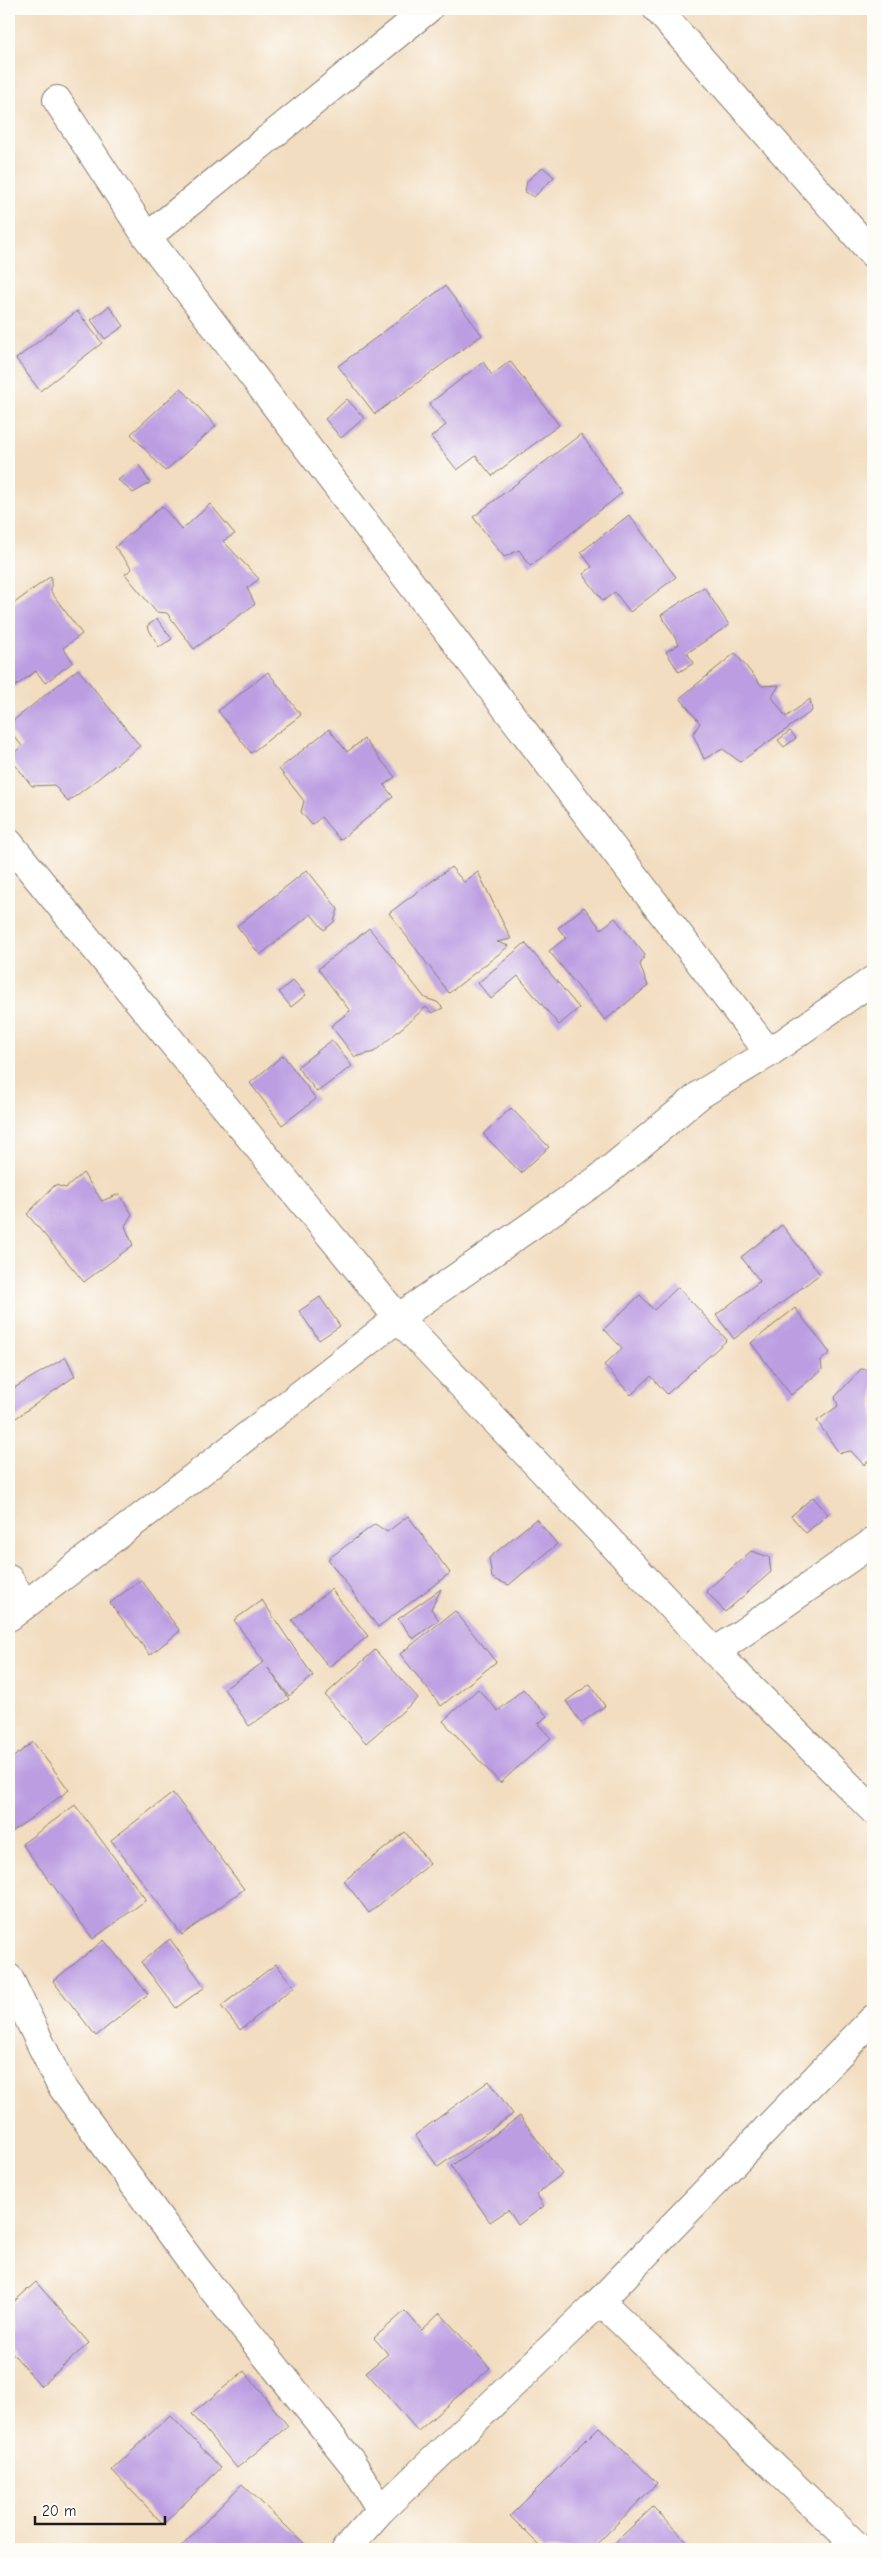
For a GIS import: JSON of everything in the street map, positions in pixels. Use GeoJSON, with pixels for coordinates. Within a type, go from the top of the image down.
{"type":"FeatureCollection","features":[{"type":"Feature","properties":{"kind":"street"},"geometry":{"type":"LineString","coordinates":[[147,237],[428,9]]}},
{"type":"Feature","properties":{"kind":"street"},"geometry":{"type":"LineString","coordinates":[[657,9],[873,254]]}},
{"type":"Feature","properties":{"kind":"street"},"geometry":{"type":"LineString","coordinates":[[56,100],[147,237],[769,1053]]}},
{"type":"Feature","properties":{"kind":"street"},"geometry":{"type":"LineString","coordinates":[[9,843],[398,1318],[715,1652],[873,1810]]}},
{"type":"Feature","properties":{"kind":"street"},"geometry":{"type":"LineString","coordinates":[[9,1579],[17,1611],[398,1318],[600,1178],[701,1094],[769,1053],[873,980]]}},
{"type":"Feature","properties":{"kind":"street"},"geometry":{"type":"LineString","coordinates":[[715,1652],[873,1542]]}},
{"type":"Feature","properties":{"kind":"street"},"geometry":{"type":"LineString","coordinates":[[9,1978],[60,2084],[195,2267],[352,2463],[381,2510]]}},
{"type":"Feature","properties":{"kind":"street"},"geometry":{"type":"LineString","coordinates":[[346,2549],[381,2510],[600,2301],[873,2019]]}},
{"type":"Feature","properties":{"kind":"street"},"geometry":{"type":"LineString","coordinates":[[600,2301],[860,2549]]}},
{"type":"Feature","properties":{"kind":"building"},"geometry":{"type":"Polygon","coordinates":[[[543,167],[554,177],[534,197],[525,192],[527,181],[543,167]]]}},
{"type":"Feature","properties":{"kind":"building"},"geometry":{"type":"Polygon","coordinates":[[[445,286],[482,335],[375,414],[338,366],[445,286]]]}},
{"type":"Feature","properties":{"kind":"building"},"geometry":{"type":"Polygon","coordinates":[[[109,306],[124,326],[105,339],[91,320],[109,306]]]}},
{"type":"Feature","properties":{"kind":"building"},"geometry":{"type":"Polygon","coordinates":[[[77,311],[102,343],[40,391],[16,359],[77,311]]]}},
{"type":"Feature","properties":{"kind":"building"},"geometry":{"type":"Polygon","coordinates":[[[510,361],[559,425],[492,476],[476,456],[457,470],[431,437],[446,425],[429,404],[483,362],[492,375],[510,361]]]}},
{"type":"Feature","properties":{"kind":"building"},"geometry":{"type":"Polygon","coordinates":[[[181,388],[216,426],[165,471],[131,434],[181,388]]]}},
{"type":"Feature","properties":{"kind":"building"},"geometry":{"type":"Polygon","coordinates":[[[347,399],[364,418],[341,438],[325,419],[347,399]]]}},
{"type":"Feature","properties":{"kind":"building"},"geometry":{"type":"Polygon","coordinates":[[[581,434],[622,493],[530,566],[519,550],[504,557],[473,517],[581,434]]]}},
{"type":"Feature","properties":{"kind":"building"},"geometry":{"type":"Polygon","coordinates":[[[138,464],[150,483],[133,493],[118,480],[138,464]]]}},
{"type":"Feature","properties":{"kind":"building"},"geometry":{"type":"Polygon","coordinates":[[[210,504],[235,534],[223,541],[259,579],[247,588],[255,604],[194,649],[167,613],[156,612],[125,574],[132,569],[115,547],[162,506],[182,530],[210,504]]]}},
{"type":"Feature","properties":{"kind":"building"},"geometry":{"type":"Polygon","coordinates":[[[629,515],[676,577],[630,612],[615,592],[603,601],[583,574],[592,567],[581,552],[629,515]]]}},
{"type":"Feature","properties":{"kind":"building"},"geometry":{"type":"Polygon","coordinates":[[[51,576],[51,592],[82,634],[63,648],[73,662],[45,683],[36,671],[9,691],[9,607],[51,576]]]}},
{"type":"Feature","properties":{"kind":"building"},"geometry":{"type":"Polygon","coordinates":[[[704,587],[729,625],[687,653],[694,663],[679,672],[666,652],[679,644],[661,615],[704,587]]]}},
{"type":"Feature","properties":{"kind":"building"},"geometry":{"type":"Polygon","coordinates":[[[157,619],[172,639],[159,647],[147,626],[157,619]]]}},
{"type":"Feature","properties":{"kind":"building"},"geometry":{"type":"Polygon","coordinates":[[[735,653],[762,686],[779,685],[772,697],[786,717],[810,699],[812,711],[740,762],[723,749],[704,759],[693,734],[700,723],[680,698],[735,653]]]}},
{"type":"Feature","properties":{"kind":"building"},"geometry":{"type":"Polygon","coordinates":[[[78,669],[140,746],[68,802],[54,785],[32,786],[9,757],[22,746],[9,730],[9,724],[78,669]]]}},
{"type":"Feature","properties":{"kind":"building"},"geometry":{"type":"Polygon","coordinates":[[[268,672],[301,715],[251,753],[218,711],[268,672]]]}},
{"type":"Feature","properties":{"kind":"building"},"geometry":{"type":"Polygon","coordinates":[[[329,729],[347,752],[364,739],[395,777],[384,785],[393,797],[340,840],[321,817],[312,825],[301,812],[304,801],[279,769],[329,729]]]}},
{"type":"Feature","properties":{"kind":"building"},"geometry":{"type":"Polygon","coordinates":[[[790,731],[796,738],[784,747],[778,740],[790,731]]]}},
{"type":"Feature","properties":{"kind":"building"},"geometry":{"type":"Polygon","coordinates":[[[451,867],[464,882],[478,872],[511,939],[497,942],[509,946],[449,993],[389,913],[451,867]]]}},
{"type":"Feature","properties":{"kind":"building"},"geometry":{"type":"Polygon","coordinates":[[[307,870],[338,909],[334,922],[324,930],[311,914],[260,955],[237,926],[307,870]]]}},
{"type":"Feature","properties":{"kind":"building"},"geometry":{"type":"Polygon","coordinates":[[[584,907],[601,929],[615,918],[645,955],[640,965],[648,986],[605,1020],[549,951],[566,938],[558,928],[584,907]]]}},
{"type":"Feature","properties":{"kind":"building"},"geometry":{"type":"Polygon","coordinates":[[[369,928],[425,998],[437,1002],[443,1008],[432,1013],[426,1007],[374,1052],[355,1057],[331,1026],[350,1011],[318,969],[369,928]]]}},
{"type":"Feature","properties":{"kind":"building"},"geometry":{"type":"Polygon","coordinates":[[[525,943],[579,1008],[559,1025],[518,976],[491,999],[478,983],[525,943]]]}},
{"type":"Feature","properties":{"kind":"building"},"geometry":{"type":"Polygon","coordinates":[[[293,980],[306,995],[291,1007],[279,992],[293,980]]]}},
{"type":"Feature","properties":{"kind":"building"},"geometry":{"type":"Polygon","coordinates":[[[332,1040],[352,1066],[317,1092],[297,1067],[332,1040]]]}},
{"type":"Feature","properties":{"kind":"building"},"geometry":{"type":"Polygon","coordinates":[[[283,1055],[316,1099],[282,1125],[250,1083],[283,1055]]]}},
{"type":"Feature","properties":{"kind":"building"},"geometry":{"type":"Polygon","coordinates":[[[511,1108],[549,1147],[521,1173],[483,1134],[511,1108]]]}},
{"type":"Feature","properties":{"kind":"building"},"geometry":{"type":"Polygon","coordinates":[[[83,1173],[102,1201],[119,1194],[132,1214],[125,1226],[133,1245],[84,1282],[27,1214],[55,1185],[66,1188],[83,1173]]]}},
{"type":"Feature","properties":{"kind":"building"},"geometry":{"type":"Polygon","coordinates":[[[782,1225],[820,1274],[734,1339],[716,1315],[760,1281],[741,1257],[782,1225]]]}},
{"type":"Feature","properties":{"kind":"building"},"geometry":{"type":"Polygon","coordinates":[[[678,1287],[727,1340],[667,1394],[651,1376],[631,1395],[604,1365],[622,1348],[604,1329],[640,1295],[654,1310],[678,1287]]]}},
{"type":"Feature","properties":{"kind":"building"},"geometry":{"type":"Polygon","coordinates":[[[320,1297],[340,1326],[319,1340],[299,1311],[320,1297]]]}},
{"type":"Feature","properties":{"kind":"building"},"geometry":{"type":"Polygon","coordinates":[[[795,1308],[830,1353],[821,1360],[822,1370],[791,1395],[751,1343],[795,1308]]]}},
{"type":"Feature","properties":{"kind":"building"},"geometry":{"type":"Polygon","coordinates":[[[66,1357],[75,1376],[9,1423],[9,1391],[66,1357]]]}},
{"type":"Feature","properties":{"kind":"building"},"geometry":{"type":"Polygon","coordinates":[[[861,1369],[873,1370],[873,1457],[864,1465],[851,1451],[839,1453],[817,1421],[838,1406],[835,1397],[861,1369]]]}},
{"type":"Feature","properties":{"kind":"building"},"geometry":{"type":"Polygon","coordinates":[[[813,1497],[828,1514],[806,1533],[791,1516],[813,1497]]]}},
{"type":"Feature","properties":{"kind":"building"},"geometry":{"type":"Polygon","coordinates":[[[408,1516],[450,1573],[378,1627],[328,1559],[375,1524],[387,1532],[408,1516]]]}},
{"type":"Feature","properties":{"kind":"building"},"geometry":{"type":"Polygon","coordinates":[[[536,1519],[557,1544],[509,1585],[492,1578],[489,1558],[536,1519]]]}},
{"type":"Feature","properties":{"kind":"building"},"geometry":{"type":"Polygon","coordinates":[[[751,1551],[769,1557],[771,1572],[725,1612],[706,1591],[751,1551]]]}},
{"type":"Feature","properties":{"kind":"building"},"geometry":{"type":"Polygon","coordinates":[[[141,1580],[180,1631],[150,1655],[110,1603],[141,1580]]]}},
{"type":"Feature","properties":{"kind":"building"},"geometry":{"type":"Polygon","coordinates":[[[331,1589],[368,1636],[329,1667],[292,1620],[331,1589]]]}},
{"type":"Feature","properties":{"kind":"building"},"geometry":{"type":"Polygon","coordinates":[[[441,1589],[431,1609],[439,1620],[413,1639],[398,1619],[441,1589]]]}},
{"type":"Feature","properties":{"kind":"building"},"geometry":{"type":"Polygon","coordinates":[[[262,1600],[313,1676],[289,1696],[268,1668],[289,1699],[249,1726],[224,1689],[264,1662],[234,1620],[262,1600]]]}},
{"type":"Feature","properties":{"kind":"building"},"geometry":{"type":"Polygon","coordinates":[[[455,1611],[496,1662],[441,1706],[400,1654],[455,1611]]]}},
{"type":"Feature","properties":{"kind":"building"},"geometry":{"type":"Polygon","coordinates":[[[375,1650],[418,1698],[366,1743],[325,1695],[375,1650]]]}},
{"type":"Feature","properties":{"kind":"building"},"geometry":{"type":"Polygon","coordinates":[[[590,1684],[605,1706],[581,1723],[566,1701],[590,1684]]]}},
{"type":"Feature","properties":{"kind":"building"},"geometry":{"type":"Polygon","coordinates":[[[478,1689],[498,1711],[523,1689],[547,1716],[538,1724],[551,1738],[500,1783],[443,1721],[478,1689]]]}},
{"type":"Feature","properties":{"kind":"building"},"geometry":{"type":"Polygon","coordinates":[[[33,1742],[69,1790],[9,1834],[9,1756],[11,1759],[33,1742]]]}},
{"type":"Feature","properties":{"kind":"building"},"geometry":{"type":"Polygon","coordinates":[[[173,1793],[244,1889],[182,1935],[111,1840],[173,1793]]]}},
{"type":"Feature","properties":{"kind":"building"},"geometry":{"type":"Polygon","coordinates":[[[75,1805],[146,1900],[93,1939],[22,1844],[75,1805]]]}},
{"type":"Feature","properties":{"kind":"building"},"geometry":{"type":"Polygon","coordinates":[[[405,1832],[430,1864],[369,1913],[344,1881],[405,1832]]]}},
{"type":"Feature","properties":{"kind":"building"},"geometry":{"type":"Polygon","coordinates":[[[170,1939],[205,1987],[176,2008],[141,1962],[170,1939]]]}},
{"type":"Feature","properties":{"kind":"building"},"geometry":{"type":"Polygon","coordinates":[[[104,1940],[148,1994],[96,2036],[53,1981],[104,1940]]]}},
{"type":"Feature","properties":{"kind":"building"},"geometry":{"type":"Polygon","coordinates":[[[276,1964],[294,1987],[240,2030],[221,2006],[276,1964]]]}},
{"type":"Feature","properties":{"kind":"building"},"geometry":{"type":"Polygon","coordinates":[[[489,2081],[513,2114],[438,2167],[415,2135],[489,2081]]]}},
{"type":"Feature","properties":{"kind":"building"},"geometry":{"type":"Polygon","coordinates":[[[520,2116],[562,2174],[536,2194],[544,2206],[518,2225],[508,2210],[490,2222],[451,2166],[520,2116]]]}},
{"type":"Feature","properties":{"kind":"building"},"geometry":{"type":"Polygon","coordinates":[[[36,2282],[89,2343],[41,2386],[9,2349],[9,2306],[36,2282]]]}},
{"type":"Feature","properties":{"kind":"building"},"geometry":{"type":"Polygon","coordinates":[[[405,2311],[422,2330],[440,2313],[490,2368],[418,2431],[366,2372],[388,2354],[374,2338],[405,2311]]]}},
{"type":"Feature","properties":{"kind":"building"},"geometry":{"type":"Polygon","coordinates":[[[244,2371],[288,2426],[237,2468],[192,2414],[244,2371]]]}},
{"type":"Feature","properties":{"kind":"building"},"geometry":{"type":"Polygon","coordinates":[[[170,2415],[221,2468],[163,2524],[112,2470],[170,2415]]]}},
{"type":"Feature","properties":{"kind":"building"},"geometry":{"type":"Polygon","coordinates":[[[599,2427],[657,2483],[592,2549],[543,2549],[510,2516],[599,2427]]]}},
{"type":"Feature","properties":{"kind":"building"},"geometry":{"type":"Polygon","coordinates":[[[242,2484],[308,2547],[306,2549],[180,2548],[242,2484]]]}},
{"type":"Feature","properties":{"kind":"building"},"geometry":{"type":"Polygon","coordinates":[[[653,2507],[694,2549],[608,2549],[653,2507]]]}}]}
